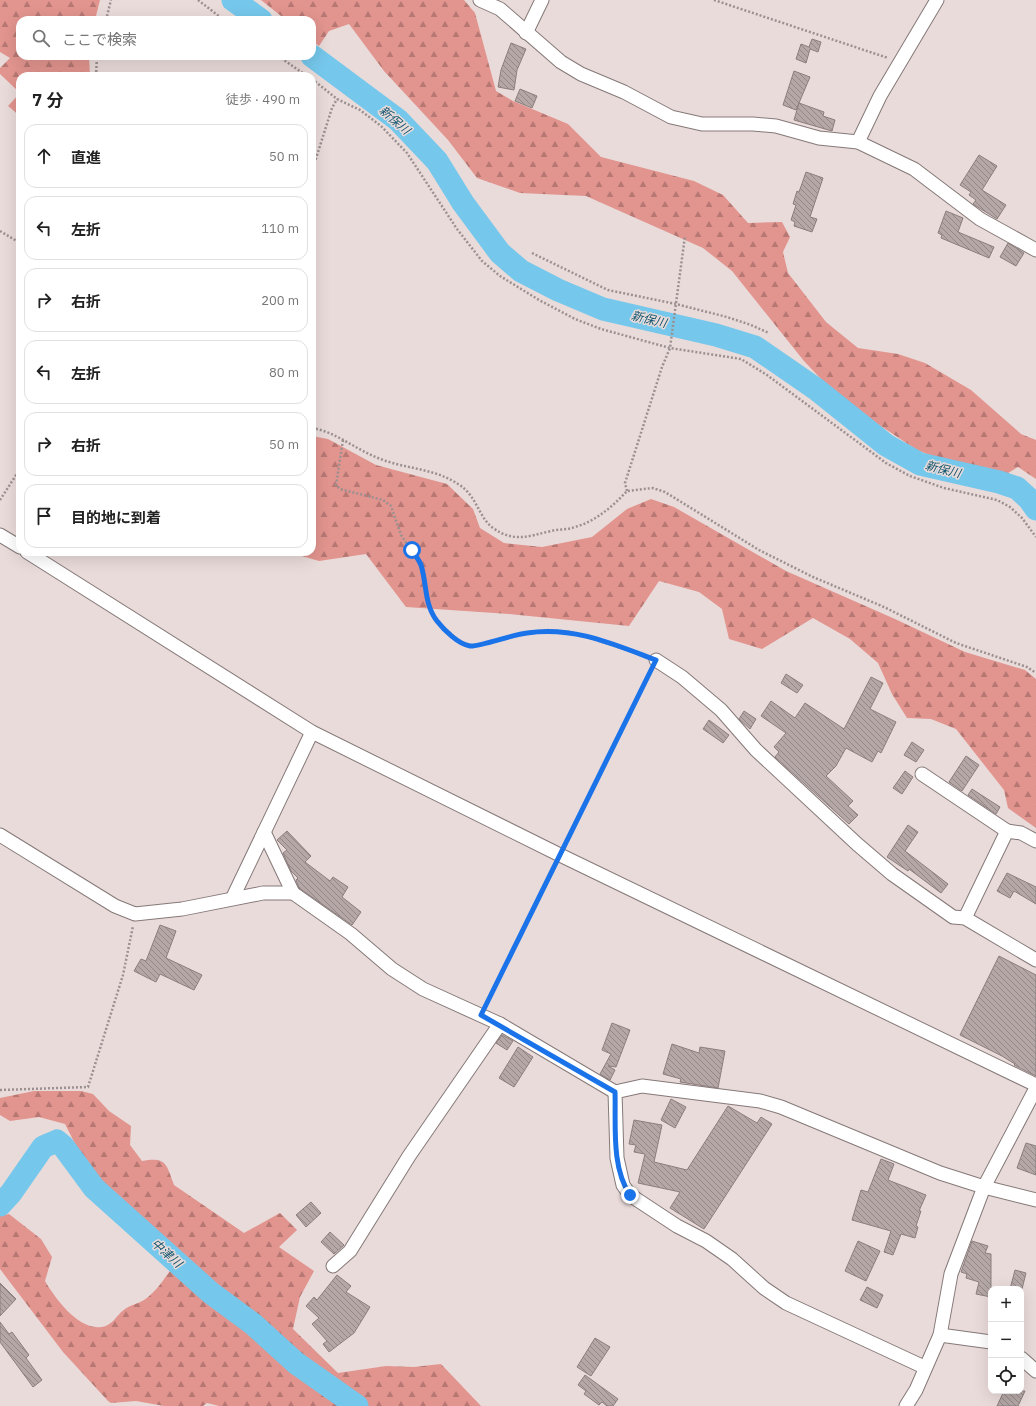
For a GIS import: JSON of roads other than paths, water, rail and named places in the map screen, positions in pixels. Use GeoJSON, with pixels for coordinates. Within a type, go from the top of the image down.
{"type":"FeatureCollection","features":[{"type":"Feature","properties":{"kind":"street"},"geometry":{"type":"LineString","coordinates":[[480,0],[500,9],[561,62],[576,71],[624,92],[671,117],[702,124],[753,124],[776,126],[819,138],[858,142],[914,169],[980,219],[1036,250]]}},
{"type":"Feature","properties":{"kind":"street"},"geometry":{"type":"LineString","coordinates":[[526,33],[542,0]]}},
{"type":"Feature","properties":{"kind":"street"},"geometry":{"type":"LineString","coordinates":[[858,142],[880,96],[937,0]]}},
{"type":"Feature","properties":{"kind":"street"},"geometry":{"type":"LineString","coordinates":[[0,535],[16,545]]}},
{"type":"Feature","properties":{"kind":"street"},"geometry":{"type":"LineString","coordinates":[[33,556],[312,732],[560,855],[1036,1086],[984,1187],[951,1274],[940,1335],[924,1367],[916,1390],[906,1406]]}},
{"type":"Feature","properties":{"kind":"street"},"geometry":{"type":"LineString","coordinates":[[656,660],[682,677],[721,710],[756,750],[892,874],[953,917],[965,918],[1036,960]]}},
{"type":"Feature","properties":{"kind":"street"},"geometry":{"type":"LineString","coordinates":[[233,897],[312,732]]}},
{"type":"Feature","properties":{"kind":"street"},"geometry":{"type":"LineString","coordinates":[[922,774],[1007,831],[1021,833],[1036,841]]}},
{"type":"Feature","properties":{"kind":"street"},"geometry":{"type":"LineString","coordinates":[[965,918],[1007,831]]}},
{"type":"Feature","properties":{"kind":"street"},"geometry":{"type":"LineString","coordinates":[[264,832],[293,893],[351,934],[392,970],[423,989],[500,1024],[615,1092],[642,1086],[760,1101],[780,1107],[940,1173],[984,1187],[1036,1200]]}},
{"type":"Feature","properties":{"kind":"street"},"geometry":{"type":"LineString","coordinates":[[0,835],[115,906],[135,914],[182,909],[233,897],[262,893],[293,893]]}},
{"type":"Feature","properties":{"kind":"street"},"geometry":{"type":"LineString","coordinates":[[333,1266],[350,1251],[409,1156],[500,1024]]}},
{"type":"Feature","properties":{"kind":"street"},"geometry":{"type":"LineString","coordinates":[[615,1092],[618,1158],[623,1185],[630,1195],[677,1226],[706,1240],[732,1258],[764,1288],[786,1303],[924,1367]]}},
{"type":"Feature","properties":{"kind":"street"},"geometry":{"type":"LineString","coordinates":[[940,1335],[988,1342]]}},
{"type":"Feature","properties":{"kind":"street"},"geometry":{"type":"LineString","coordinates":[[1024,1361],[1036,1371]]}},
{"type":"Feature","properties":{"kind":"waterway","name":"新保川"},"geometry":{"type":"LineString","coordinates":[[233,0],[255,16]]}},
{"type":"Feature","properties":{"kind":"waterway","name":"新保川"},"geometry":{"type":"LineString","coordinates":[[316,59],[398,120],[437,161],[463,203],[500,253],[521,271],[558,290],[603,309],[716,335],[755,347],[816,389],[886,445],[920,464],[999,482],[1017,488],[1029,499],[1036,509]]}},
{"type":"Feature","properties":{"kind":"waterway","name":"中津川"},"geometry":{"type":"LineString","coordinates":[[0,1205],[11,1193],[43,1147],[57,1141],[63,1146],[94,1188],[211,1293],[253,1324],[296,1363],[357,1406]]}}]}
